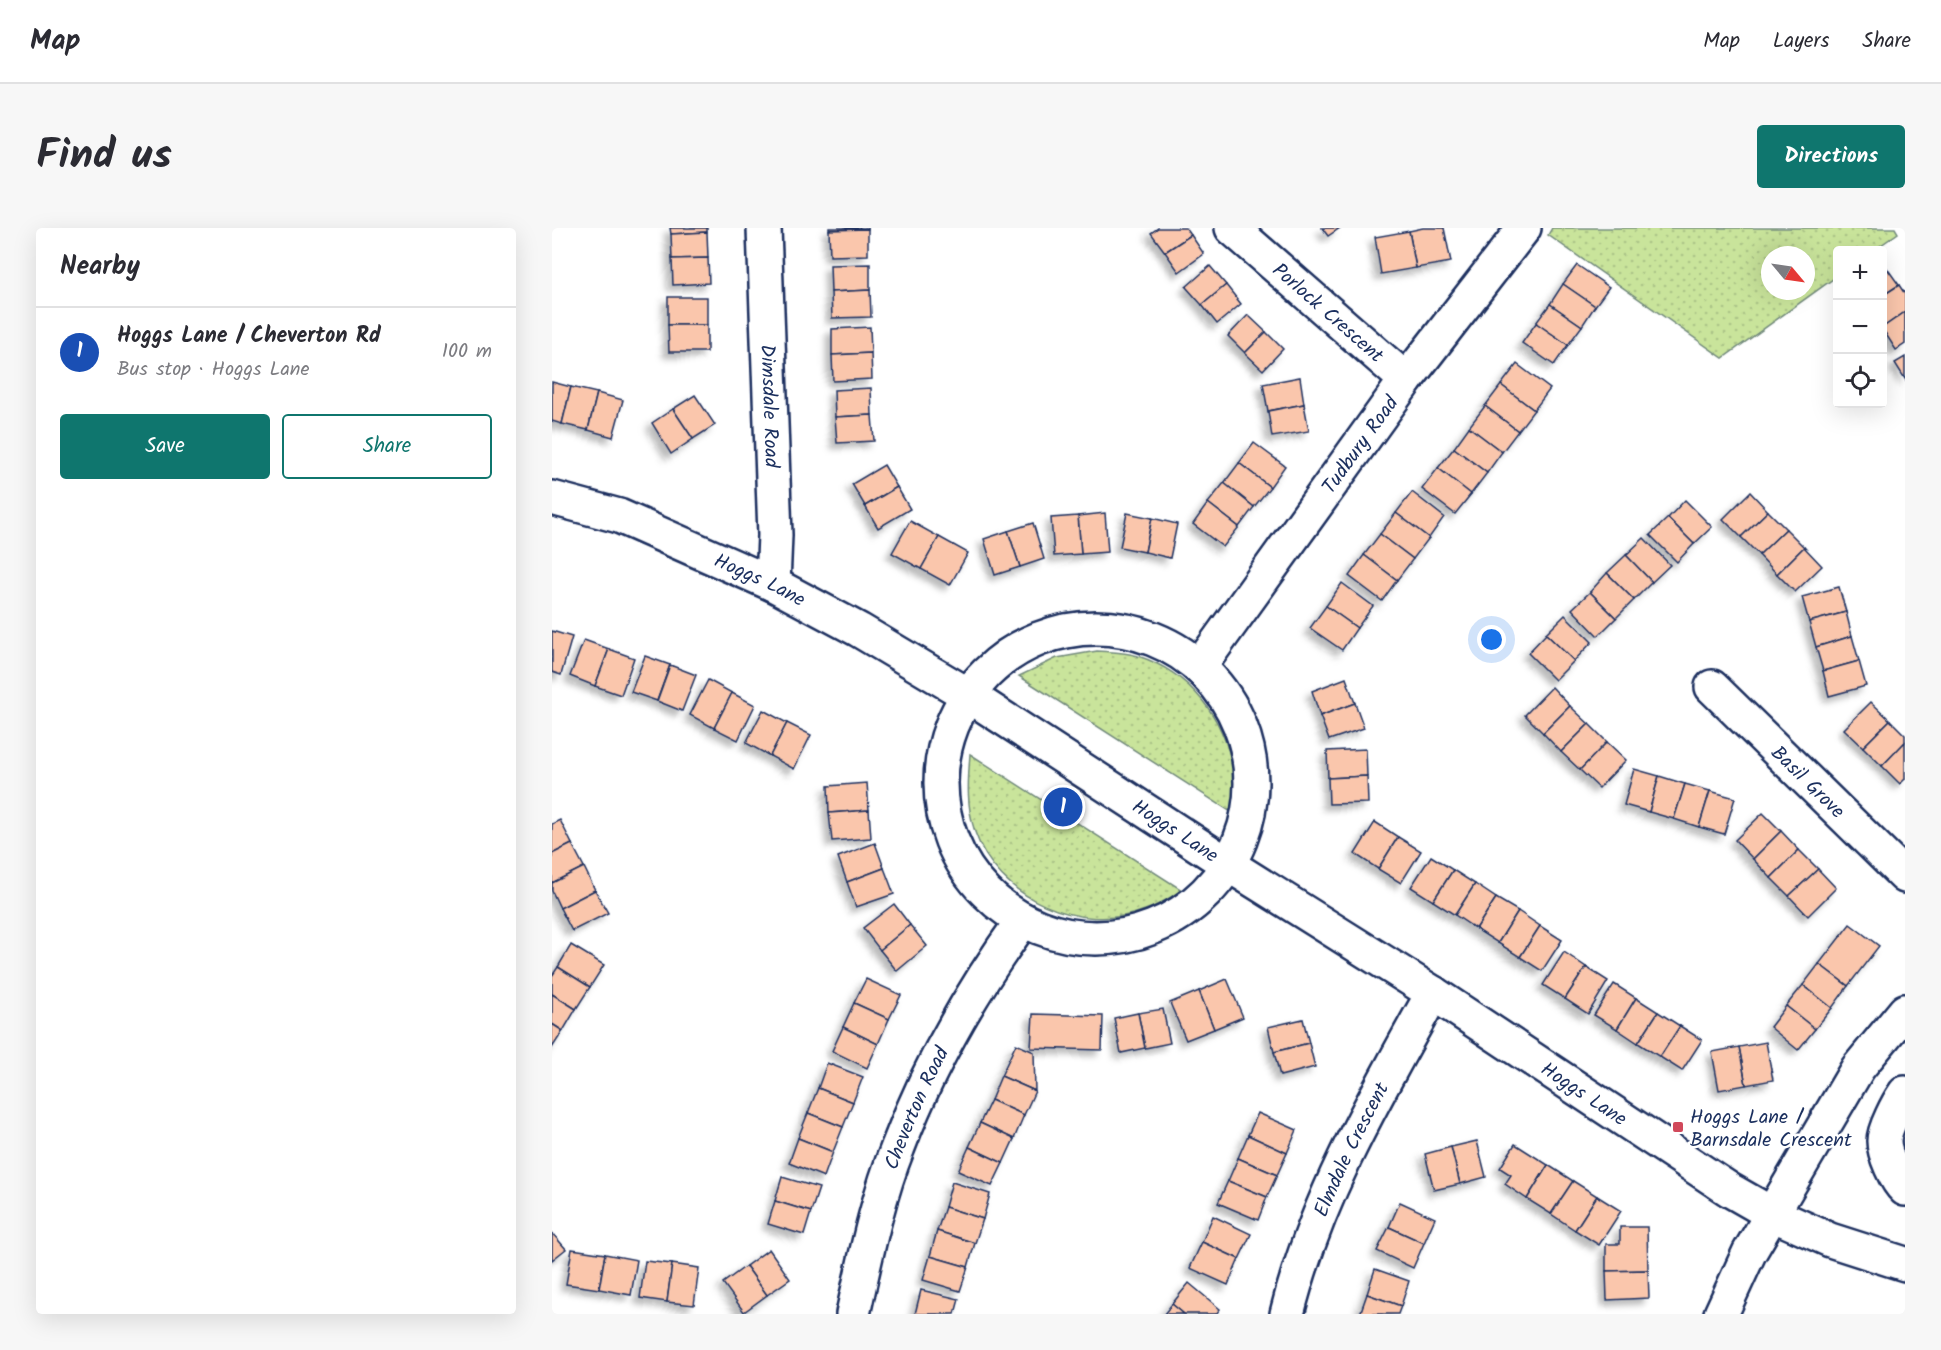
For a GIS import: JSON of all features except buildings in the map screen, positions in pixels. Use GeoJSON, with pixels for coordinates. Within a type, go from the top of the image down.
{"type":"FeatureCollection","features":[{"type":"Feature","properties":{"kind":"street","name":"Dimsdale Road"},"geometry":{"type":"LineString","coordinates":[[764,228],[775,523],[773,584]]}},
{"type":"Feature","properties":{"kind":"street","name":"Tudbury Road"},"geometry":{"type":"LineString","coordinates":[[1200,666],[1406,380],[1524,228]]}},
{"type":"Feature","properties":{"kind":"street","name":"Porlock Crescent"},"geometry":{"type":"LineString","coordinates":[[1241,233],[1406,380]]}},
{"type":"Feature","properties":{"kind":"street","name":"Hoggs Lane"},"geometry":{"type":"LineString","coordinates":[[552,498],[619,516],[773,584],[859,630],[968,694],[1228,865],[1433,993],[1730,1190],[1772,1214],[1830,1240],[1905,1264]]}},
{"type":"Feature","properties":{"kind":"street"},"geometry":{"type":"LineString","coordinates":[[1083,627],[1112,628],[1140,633],[1172,646],[1200,666],[1229,701],[1247,745],[1251,797],[1240,846],[1228,865],[1197,901],[1167,921],[1132,934],[1098,938],[1064,935],[1023,920],[992,898],[966,868],[953,844],[945,818],[941,789],[942,760],[954,717],[968,694],[993,666],[1024,645],[1052,633],[1083,627]]}},
{"type":"Feature","properties":{"kind":"street","name":"Basil Grove"},"geometry":{"type":"LineString","coordinates":[[1712,687],[1905,876]]}},
{"type":"Feature","properties":{"kind":"street","name":"Cheverton Road"},"geometry":{"type":"LineString","coordinates":[[853,1314],[897,1148],[940,1055],[999,954],[1023,920]]}},
{"type":"Feature","properties":{"kind":"street","name":"Elmdale Crescent"},"geometry":{"type":"LineString","coordinates":[[1287,1314],[1296,1278],[1358,1127],[1433,993]]}},
{"type":"Feature","properties":{"kind":"street"},"geometry":{"type":"LineString","coordinates":[[1721,1314],[1749,1253],[1858,1068],[1905,1011]]}},
{"type":"Feature","properties":{"kind":"street"},"geometry":{"type":"LineString","coordinates":[[1905,1093],[1897,1104],[1884,1141],[1896,1181],[1905,1189]]}},
{"type":"Feature","properties":{"kind":"green space"},"geometry":{"type":"Polygon","coordinates":[[[1552,228],[1895,228],[1898,233],[1880,246],[1833,246],[1833,279],[1815,292],[1815,246],[1761,246],[1761,300],[1804,300],[1723,358],[1548,235],[1552,228]]]}},
{"type":"Feature","properties":{"kind":"green space"},"geometry":{"type":"Polygon","coordinates":[[[1097,651],[1138,656],[1157,664],[1189,686],[1202,700],[1222,732],[1233,770],[1231,812],[1019,676],[1057,658],[1097,651]]]}},
{"type":"Feature","properties":{"kind":"green space"},"geometry":{"type":"Polygon","coordinates":[[[970,754],[1182,890],[1145,910],[1120,917],[1095,918],[1069,914],[1044,905],[1022,892],[1002,876],[986,855],[975,832],[969,803],[970,754]]]}},
{"type":"Feature","properties":{"kind":"place","name":"Hoggs Lane / Cheverton Rd"},"geometry":{"type":"Point","coordinates":[1063,807]}},
{"type":"Feature","properties":{"kind":"place","name":"Hoggs Lane / Barnsdale Crescent"},"geometry":{"type":"Point","coordinates":[1678,1127]}}]}
